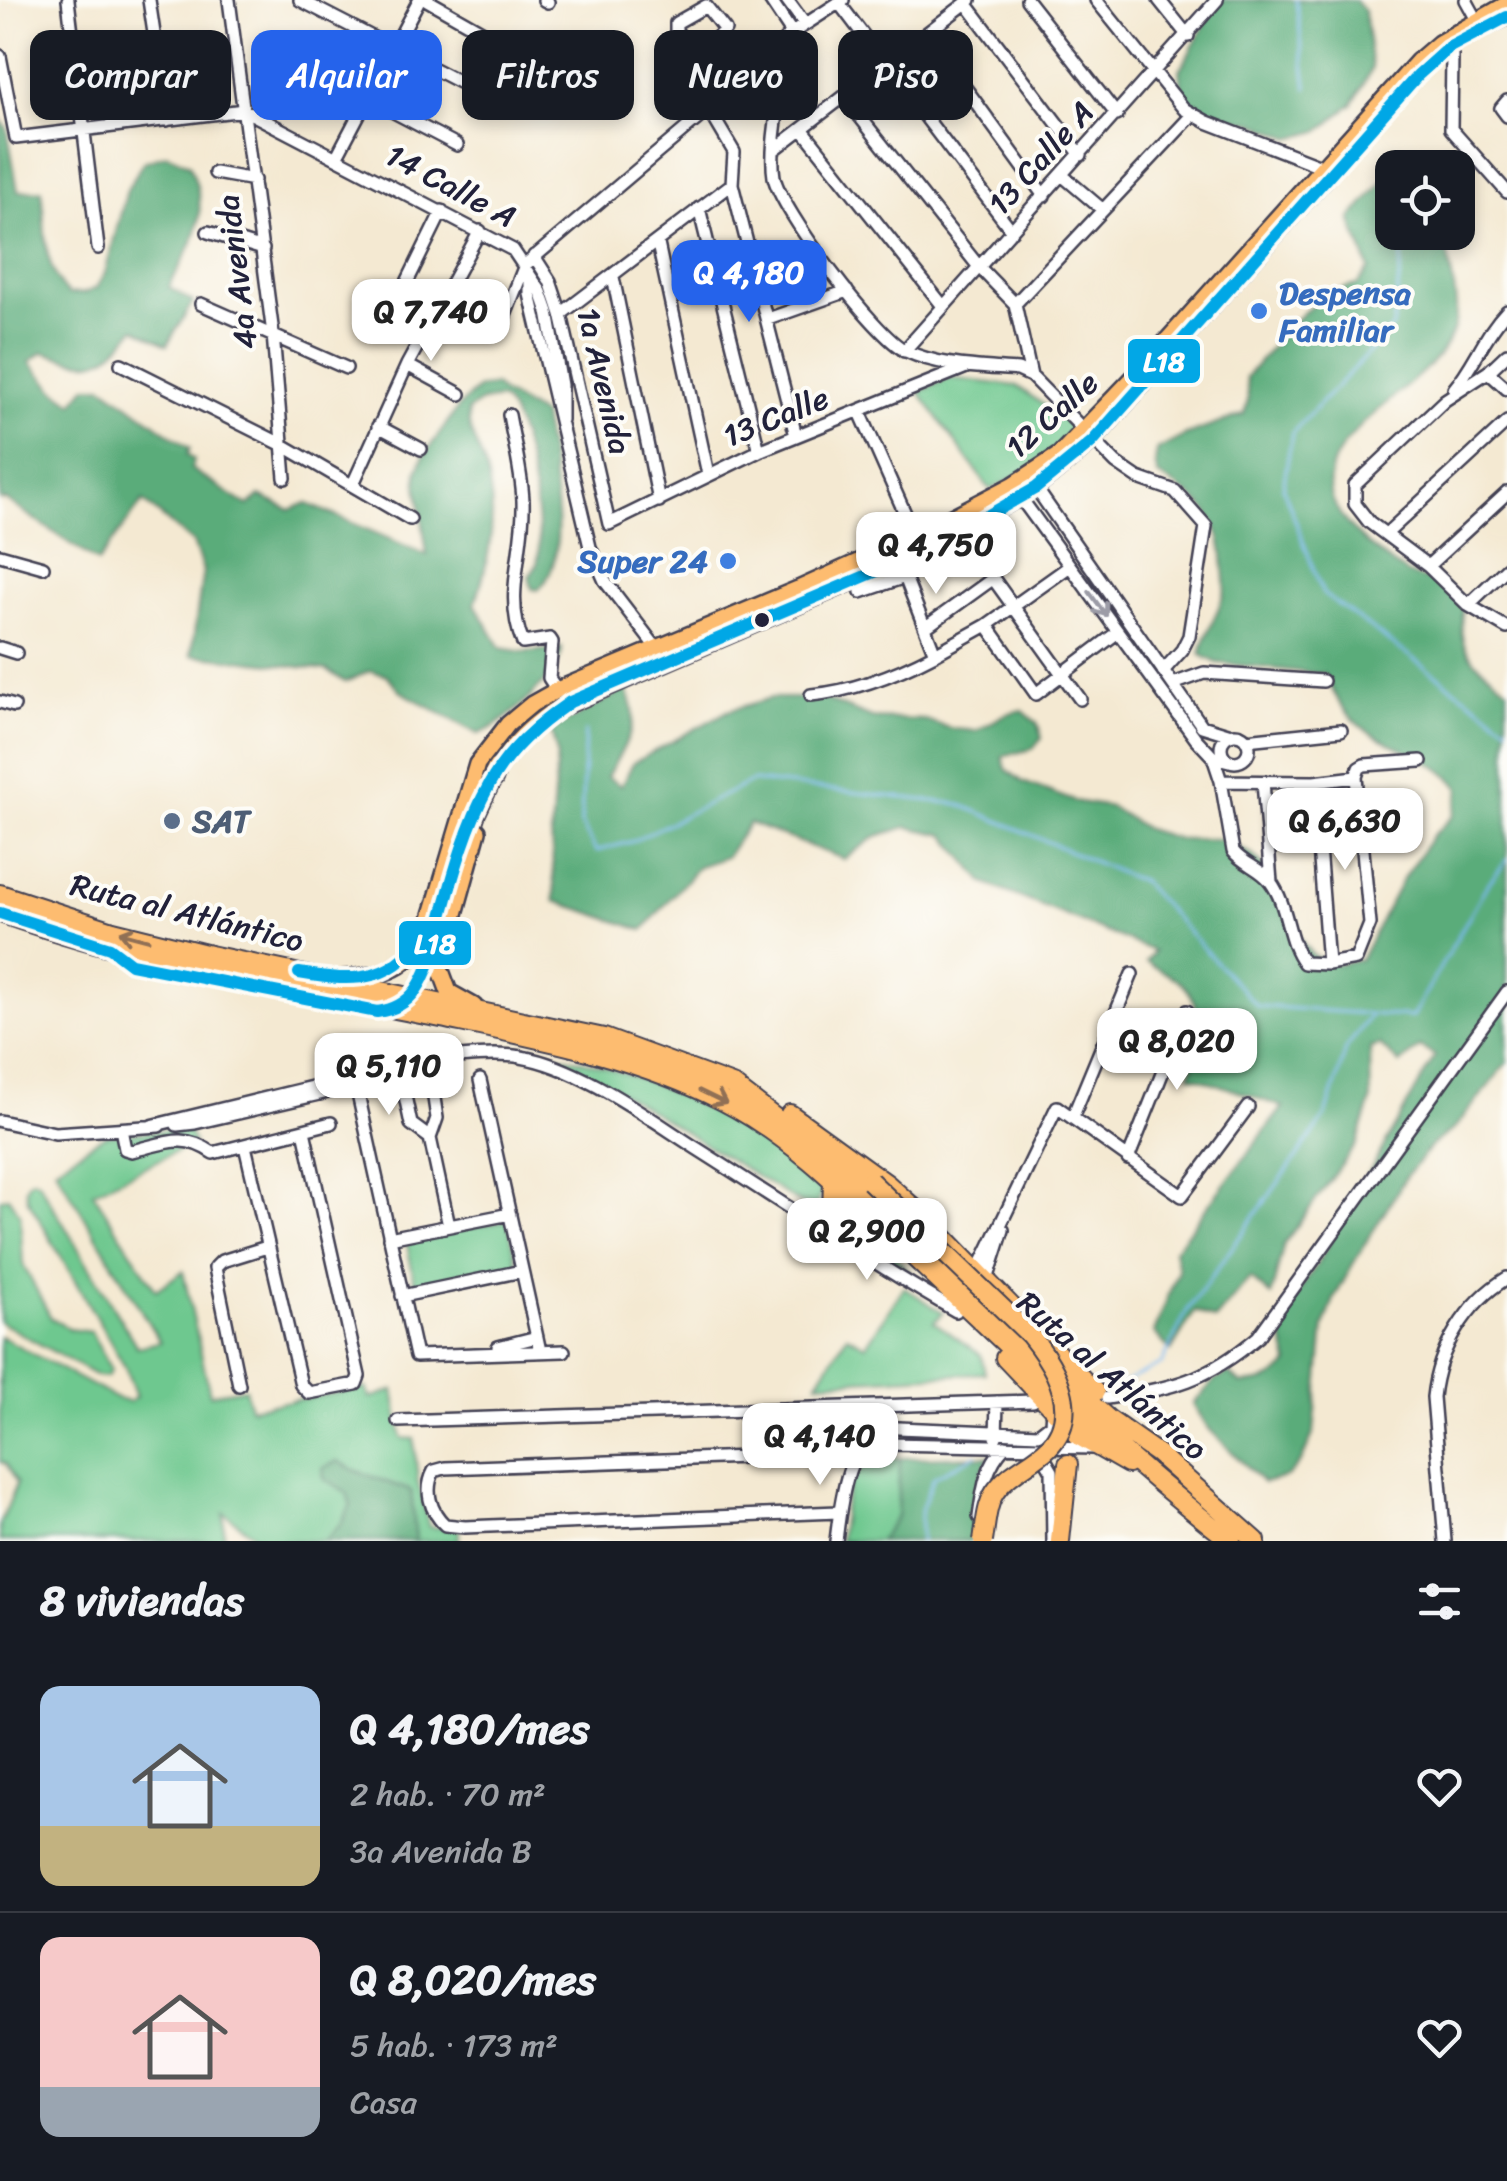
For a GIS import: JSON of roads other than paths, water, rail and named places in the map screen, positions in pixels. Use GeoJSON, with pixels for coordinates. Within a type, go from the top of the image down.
{"type":"FeatureCollection","features":[{"type":"Feature","properties":{"kind":"highway"},"geometry":{"type":"LineString","coordinates":[[457,870],[476,813],[498,768]]}},
{"type":"Feature","properties":{"kind":"highway","name":"Ruta al Atlántico"},"geometry":{"type":"LineString","coordinates":[[0,894],[130,936],[604,1038],[732,1085],[842,1169],[1029,1349],[1108,1419],[1158,1454],[1256,1541]]}},
{"type":"Feature","properties":{"kind":"highway","name":"Ruta al Atlántico"},"geometry":{"type":"LineString","coordinates":[[0,913],[110,948],[599,1053],[679,1080],[725,1102],[792,1146],[833,1180],[1056,1390],[1230,1541]]}},
{"type":"Feature","properties":{"kind":"highway"},"geometry":{"type":"LineString","coordinates":[[110,948],[131,964],[230,985]]}},
{"type":"Feature","properties":{"kind":"highway"},"geometry":{"type":"LineString","coordinates":[[732,1085],[778,1105],[856,1161],[926,1219],[1158,1454]]}},
{"type":"Feature","properties":{"kind":"highway"},"geometry":{"type":"LineString","coordinates":[[856,1161],[870,1182],[1030,1335],[1046,1354],[1062,1384],[1064,1411],[1056,1439],[998,1488],[988,1511],[984,1541]]}},
{"type":"Feature","properties":{"kind":"highway"},"geometry":{"type":"LineString","coordinates":[[833,1180],[834,1223],[845,1244]]}},
{"type":"Feature","properties":{"kind":"highway"},"geometry":{"type":"LineString","coordinates":[[802,1216],[821,1214],[832,1203]]}},
{"type":"Feature","properties":{"kind":"highway"},"geometry":{"type":"LineString","coordinates":[[858,1203],[872,1226],[1079,1436],[1163,1484]]}},
{"type":"Feature","properties":{"kind":"highway"},"geometry":{"type":"LineString","coordinates":[[1123,1442],[1248,1541]]}},
{"type":"Feature","properties":{"kind":"highway"},"geometry":{"type":"LineString","coordinates":[[1056,1541],[1070,1455]]}},
{"type":"Feature","properties":{"kind":"main road","name":"12 Calle"},"geometry":{"type":"LineString","coordinates":[[1088,437],[1418,61],[1438,44],[1507,4]]}},
{"type":"Feature","properties":{"kind":"main road","name":"12 Calle"},"geometry":{"type":"LineString","coordinates":[[332,979],[389,972],[419,947],[470,783],[484,752],[520,713],[557,690],[662,654],[932,548],[1032,482],[1088,437],[1418,75],[1448,48],[1504,24]]}},
{"type":"Feature","properties":{"kind":"main road","name":"12 Calle"},"geometry":{"type":"LineString","coordinates":[[516,1018],[456,997],[443,982],[440,968],[498,768],[535,723],[662,654],[1016,491]]}},
{"type":"Feature","properties":{"kind":"main road"},"geometry":{"type":"LineString","coordinates":[[484,752],[498,752],[519,731],[535,723]]}},
{"type":"Feature","properties":{"kind":"street"},"geometry":{"type":"LineString","coordinates":[[68,0],[98,248]]}},
{"type":"Feature","properties":{"kind":"street"},"geometry":{"type":"LineString","coordinates":[[149,0],[154,30]]}},
{"type":"Feature","properties":{"kind":"street","name":"4a Avenida"},"geometry":{"type":"LineString","coordinates":[[229,0],[273,334],[285,478]]}},
{"type":"Feature","properties":{"kind":"street"},"geometry":{"type":"LineString","coordinates":[[300,0],[363,30]]}},
{"type":"Feature","properties":{"kind":"street"},"geometry":{"type":"LineString","coordinates":[[404,30],[420,0]]}},
{"type":"Feature","properties":{"kind":"street"},"geometry":{"type":"LineString","coordinates":[[427,0],[480,30]]}},
{"type":"Feature","properties":{"kind":"street"},"geometry":{"type":"LineString","coordinates":[[770,0],[790,30]]}},
{"type":"Feature","properties":{"kind":"street"},"geometry":{"type":"LineString","coordinates":[[787,0],[804,24]]}},
{"type":"Feature","properties":{"kind":"street"},"geometry":{"type":"LineString","coordinates":[[1027,0],[1116,114]]}},
{"type":"Feature","properties":{"kind":"street"},"geometry":{"type":"LineString","coordinates":[[1096,0],[1184,109],[1323,167]]}},
{"type":"Feature","properties":{"kind":"street"},"geometry":{"type":"LineString","coordinates":[[1160,0],[1188,36]]}},
{"type":"Feature","properties":{"kind":"street","name":"13 Calle A"},"geometry":{"type":"LineString","coordinates":[[904,350],[1217,0]]}},
{"type":"Feature","properties":{"kind":"street"},"geometry":{"type":"LineString","coordinates":[[1466,0],[1477,20]]}},
{"type":"Feature","properties":{"kind":"street"},"geometry":{"type":"LineString","coordinates":[[841,1],[861,30]]}},
{"type":"Feature","properties":{"kind":"street","name":"14 Calle A"},"geometry":{"type":"LineString","coordinates":[[796,30],[841,1]]}},
{"type":"Feature","properties":{"kind":"street"},"geometry":{"type":"LineString","coordinates":[[931,30],[968,1],[1081,155]]}},
{"type":"Feature","properties":{"kind":"street"},"geometry":{"type":"LineString","coordinates":[[706,6],[724,30],[697,56],[675,27],[706,6]]}},
{"type":"Feature","properties":{"kind":"street"},"geometry":{"type":"LineString","coordinates":[[1448,48],[1452,56],[1451,129],[1507,192]]}},
{"type":"Feature","properties":{"kind":"street"},"geometry":{"type":"LineString","coordinates":[[0,56],[16,138],[167,120]]}},
{"type":"Feature","properties":{"kind":"street"},"geometry":{"type":"LineString","coordinates":[[973,99],[1044,196]]}},
{"type":"Feature","properties":{"kind":"street"},"geometry":{"type":"LineString","coordinates":[[774,150],[838,103]]}},
{"type":"Feature","properties":{"kind":"street"},"geometry":{"type":"LineString","coordinates":[[231,112],[244,110]]}},
{"type":"Feature","properties":{"kind":"street","name":"14 Calle A"},"geometry":{"type":"LineString","coordinates":[[244,110],[480,231],[529,261],[694,120]]}},
{"type":"Feature","properties":{"kind":"street"},"geometry":{"type":"LineString","coordinates":[[1015,304],[1192,114]]}},
{"type":"Feature","properties":{"kind":"street"},"geometry":{"type":"LineString","coordinates":[[337,156],[357,120]]}},
{"type":"Feature","properties":{"kind":"street"},"geometry":{"type":"LineString","coordinates":[[410,120],[457,146]]}},
{"type":"Feature","properties":{"kind":"street"},"geometry":{"type":"LineString","coordinates":[[715,120],[734,152],[732,184],[796,436]]}},
{"type":"Feature","properties":{"kind":"street"},"geometry":{"type":"LineString","coordinates":[[779,120],[774,175],[786,207],[847,291],[904,350],[969,366],[1018,370],[1031,376],[1088,437],[1138,478],[1175,491],[1206,526],[1190,636],[1164,671]]}},
{"type":"Feature","properties":{"kind":"street"},"geometry":{"type":"LineString","coordinates":[[862,120],[978,267],[1015,304],[1031,376]]}},
{"type":"Feature","properties":{"kind":"street"},"geometry":{"type":"LineString","coordinates":[[927,120],[1012,231]]}},
{"type":"Feature","properties":{"kind":"street"},"geometry":{"type":"LineString","coordinates":[[803,130],[943,306]]}},
{"type":"Feature","properties":{"kind":"street"},"geometry":{"type":"LineString","coordinates":[[215,173],[254,180]]}},
{"type":"Feature","properties":{"kind":"street"},"geometry":{"type":"LineString","coordinates":[[1062,176],[1103,210]]}},
{"type":"Feature","properties":{"kind":"street"},"geometry":{"type":"LineString","coordinates":[[561,314],[732,184]]}},
{"type":"Feature","properties":{"kind":"street"},"geometry":{"type":"LineString","coordinates":[[698,208],[759,452]]}},
{"type":"Feature","properties":{"kind":"street"},"geometry":{"type":"LineString","coordinates":[[387,324],[442,211]]}},
{"type":"Feature","properties":{"kind":"street"},"geometry":{"type":"LineString","coordinates":[[353,484],[407,365],[480,231]]}},
{"type":"Feature","properties":{"kind":"street"},"geometry":{"type":"LineString","coordinates":[[208,232],[262,249]]}},
{"type":"Feature","properties":{"kind":"street"},"geometry":{"type":"LineString","coordinates":[[658,244],[708,474]]}},
{"type":"Feature","properties":{"kind":"street"},"geometry":{"type":"LineString","coordinates":[[529,261],[530,278],[542,292],[554,340],[561,385],[561,420],[590,547],[599,571],[662,654]]}},
{"type":"Feature","properties":{"kind":"street"},"geometry":{"type":"LineString","coordinates":[[442,299],[500,328],[529,261]]}},
{"type":"Feature","properties":{"kind":"street","name":"1a Avenida"},"geometry":{"type":"LineString","coordinates":[[529,261],[550,281],[561,314],[608,522]]}},
{"type":"Feature","properties":{"kind":"street"},"geometry":{"type":"LineString","coordinates":[[614,277],[659,500]]}},
{"type":"Feature","properties":{"kind":"street"},"geometry":{"type":"LineString","coordinates":[[768,319],[847,291]]}},
{"type":"Feature","properties":{"kind":"street"},"geometry":{"type":"LineString","coordinates":[[201,304],[346,368]]}},
{"type":"Feature","properties":{"kind":"street"},"geometry":{"type":"LineString","coordinates":[[1507,312],[1485,337],[1465,376],[1445,400],[1355,485],[1355,504],[1369,522],[1428,566],[1468,605],[1507,628]]}},
{"type":"Feature","properties":{"kind":"street"},"geometry":{"type":"LineString","coordinates":[[1445,400],[1488,372],[1507,354]]}},
{"type":"Feature","properties":{"kind":"street"},"geometry":{"type":"LineString","coordinates":[[122,364],[281,444],[410,519]]}},
{"type":"Feature","properties":{"kind":"street"},"geometry":{"type":"LineString","coordinates":[[407,365],[460,394]]}},
{"type":"Feature","properties":{"kind":"street","name":"13 Calle"},"geometry":{"type":"LineString","coordinates":[[608,522],[612,524],[708,474],[969,366]]}},
{"type":"Feature","properties":{"kind":"street"},"geometry":{"type":"LineString","coordinates":[[1488,372],[1507,389]]}},
{"type":"Feature","properties":{"kind":"street"},"geometry":{"type":"LineString","coordinates":[[860,412],[915,536]]}},
{"type":"Feature","properties":{"kind":"street"},"geometry":{"type":"LineString","coordinates":[[508,415],[523,501],[514,618],[523,643],[550,638],[553,649],[549,678],[557,690]]}},
{"type":"Feature","properties":{"kind":"street"},"geometry":{"type":"LineString","coordinates":[[1386,534],[1507,422]]}},
{"type":"Feature","properties":{"kind":"street"},"geometry":{"type":"LineString","coordinates":[[378,426],[421,449]]}},
{"type":"Feature","properties":{"kind":"street"},"geometry":{"type":"LineString","coordinates":[[1032,482],[1202,726],[1246,740],[1341,730]]}},
{"type":"Feature","properties":{"kind":"street"},"geometry":{"type":"LineString","coordinates":[[1016,491],[1213,757],[1222,781],[1237,857],[1271,882]]}},
{"type":"Feature","properties":{"kind":"street"},"geometry":{"type":"LineString","coordinates":[[1428,566],[1507,493]]}},
{"type":"Feature","properties":{"kind":"street"},"geometry":{"type":"LineString","coordinates":[[0,555],[43,568]]}},
{"type":"Feature","properties":{"kind":"street"},"geometry":{"type":"LineString","coordinates":[[810,696],[850,688],[935,654],[987,625],[1070,566]]}},
{"type":"Feature","properties":{"kind":"street"},"geometry":{"type":"LineString","coordinates":[[1468,605],[1507,568]]}},
{"type":"Feature","properties":{"kind":"street"},"geometry":{"type":"LineString","coordinates":[[861,592],[903,576],[935,654]]}},
{"type":"Feature","properties":{"kind":"street"},"geometry":{"type":"LineString","coordinates":[[926,627],[996,580],[1080,699]]}},
{"type":"Feature","properties":{"kind":"street"},"geometry":{"type":"LineString","coordinates":[[987,625],[1036,694],[1118,632]]}},
{"type":"Feature","properties":{"kind":"street"},"geometry":{"type":"LineString","coordinates":[[0,648],[16,652]]}},
{"type":"Feature","properties":{"kind":"street"},"geometry":{"type":"LineString","coordinates":[[1173,684],[1204,672],[1323,681]]}},
{"type":"Feature","properties":{"kind":"street"},"geometry":{"type":"LineString","coordinates":[[1229,761],[1221,746],[1231,735]]}},
{"type":"Feature","properties":{"kind":"street"},"geometry":{"type":"LineString","coordinates":[[1213,757],[1237,762],[1245,759],[1249,752],[1246,740]]}},
{"type":"Feature","properties":{"kind":"street"},"geometry":{"type":"LineString","coordinates":[[1262,782],[1271,882],[1288,915],[1297,954],[1304,963],[1328,964],[1356,958],[1370,924],[1356,777],[1359,768],[1421,762]]}},
{"type":"Feature","properties":{"kind":"street"},"geometry":{"type":"LineString","coordinates":[[1222,781],[1314,782],[1356,777]]}},
{"type":"Feature","properties":{"kind":"street"},"geometry":{"type":"LineString","coordinates":[[1314,782],[1328,964]]}},
{"type":"Feature","properties":{"kind":"street"},"geometry":{"type":"LineString","coordinates":[[1073,1116],[1132,974]]}},
{"type":"Feature","properties":{"kind":"street"},"geometry":{"type":"LineString","coordinates":[[1107,1398],[1194,1380],[1229,1362],[1258,1337],[1507,992]]}},
{"type":"Feature","properties":{"kind":"street"},"geometry":{"type":"LineString","coordinates":[[1128,1159],[1187,1011]]}},
{"type":"Feature","properties":{"kind":"street"},"geometry":{"type":"LineString","coordinates":[[0,1120],[55,1133],[152,1126],[400,1070],[484,1056],[519,1057],[574,1075],[956,1310]]}},
{"type":"Feature","properties":{"kind":"street"},"geometry":{"type":"LineString","coordinates":[[429,1065],[437,1118],[430,1138],[449,1226]]}},
{"type":"Feature","properties":{"kind":"street"},"geometry":{"type":"LineString","coordinates":[[400,1070],[411,1124],[430,1138]]}},
{"type":"Feature","properties":{"kind":"street"},"geometry":{"type":"LineString","coordinates":[[480,1080],[540,1350]]}},
{"type":"Feature","properties":{"kind":"street"},"geometry":{"type":"LineString","coordinates":[[358,1094],[416,1356],[564,1350]]}},
{"type":"Feature","properties":{"kind":"street"},"geometry":{"type":"LineString","coordinates":[[983,1275],[1056,1109],[1073,1116],[1182,1196],[1248,1107]]}},
{"type":"Feature","properties":{"kind":"street"},"geometry":{"type":"LineString","coordinates":[[121,1129],[125,1149],[132,1151],[180,1139],[196,1141],[213,1153],[330,1123]]}},
{"type":"Feature","properties":{"kind":"street"},"geometry":{"type":"LineString","coordinates":[[244,1146],[304,1390],[310,1393],[356,1384],[359,1376],[304,1131]]}},
{"type":"Feature","properties":{"kind":"street"},"geometry":{"type":"LineString","coordinates":[[389,1238],[510,1214]]}},
{"type":"Feature","properties":{"kind":"street"},"geometry":{"type":"LineString","coordinates":[[239,1385],[214,1268],[222,1261],[268,1247]]}},
{"type":"Feature","properties":{"kind":"street"},"geometry":{"type":"LineString","coordinates":[[402,1296],[522,1271]]}},
{"type":"Feature","properties":{"kind":"street"},"geometry":{"type":"LineString","coordinates":[[1445,1541],[1433,1396],[1435,1376],[1447,1345],[1472,1306],[1507,1278]]}},
{"type":"Feature","properties":{"kind":"street"},"geometry":{"type":"LineString","coordinates":[[475,1353],[537,1336]]}},
{"type":"Feature","properties":{"kind":"street"},"geometry":{"type":"LineString","coordinates":[[398,1421],[1033,1401]]}},
{"type":"Feature","properties":{"kind":"street"},"geometry":{"type":"LineString","coordinates":[[997,1402],[996,1432],[1001,1446]]}},
{"type":"Feature","properties":{"kind":"street"},"geometry":{"type":"LineString","coordinates":[[836,1541],[847,1475],[870,1433],[889,1428],[1044,1432],[1053,1418],[1052,1407]]}},
{"type":"Feature","properties":{"kind":"street"},"geometry":{"type":"LineString","coordinates":[[886,1444],[881,1437],[889,1428]]}},
{"type":"Feature","properties":{"kind":"street"},"geometry":{"type":"LineString","coordinates":[[838,1512],[465,1527],[445,1525],[436,1517],[430,1504],[430,1479],[434,1471],[445,1468],[860,1452],[886,1444],[1033,1446],[1070,1455]]}},
{"type":"Feature","properties":{"kind":"street"},"geometry":{"type":"LineString","coordinates":[[975,1541],[984,1478],[1001,1446]]}},
{"type":"Feature","properties":{"kind":"street"},"geometry":{"type":"LineString","coordinates":[[1033,1446],[1046,1456],[1053,1480],[1056,1541]]}},
{"type":"Feature","properties":{"kind":"street"},"geometry":{"type":"LineString","coordinates":[[1053,1480],[1061,1455],[1099,1449]]}},
{"type":"Feature","properties":{"kind":"street"},"geometry":{"type":"LineString","coordinates":[[465,1527],[466,1541]]}},
{"type":"Feature","properties":{"kind":"waterway"},"geometry":{"type":"LineString","coordinates":[[1296,0],[1307,88]]}},
{"type":"Feature","properties":{"kind":"waterway"},"geometry":{"type":"LineString","coordinates":[[1403,250],[1393,327],[1292,433],[1283,488],[1323,594],[1507,726]]}},
{"type":"Feature","properties":{"kind":"waterway"},"geometry":{"type":"LineString","coordinates":[[585,731],[581,824],[596,851],[634,841],[752,781],[959,804],[1142,882],[1257,1006],[1412,1017],[1487,885],[1507,860]]}},
{"type":"Feature","properties":{"kind":"waterway"},"geometry":{"type":"LineString","coordinates":[[1111,1389],[1162,1364],[1187,1311],[1326,1116],[1346,1049],[1371,1014]]}},
{"type":"Feature","properties":{"kind":"waterway"},"geometry":{"type":"LineString","coordinates":[[921,1541],[921,1510],[934,1477],[977,1454]]}},
{"type":"Feature","properties":{"kind":"tunnel"},"geometry":{"type":"LineString","coordinates":[[401,1006],[422,981],[457,870]]}},
{"type":"Feature","properties":{"kind":"place","name":"Despensa Familiar"},"geometry":{"type":"Point","coordinates":[1259,311]}},
{"type":"Feature","properties":{"kind":"place","name":"Super 24"},"geometry":{"type":"Point","coordinates":[728,561]}},
{"type":"Feature","properties":{"kind":"place","name":"SAT"},"geometry":{"type":"Point","coordinates":[172,821]}}]}
